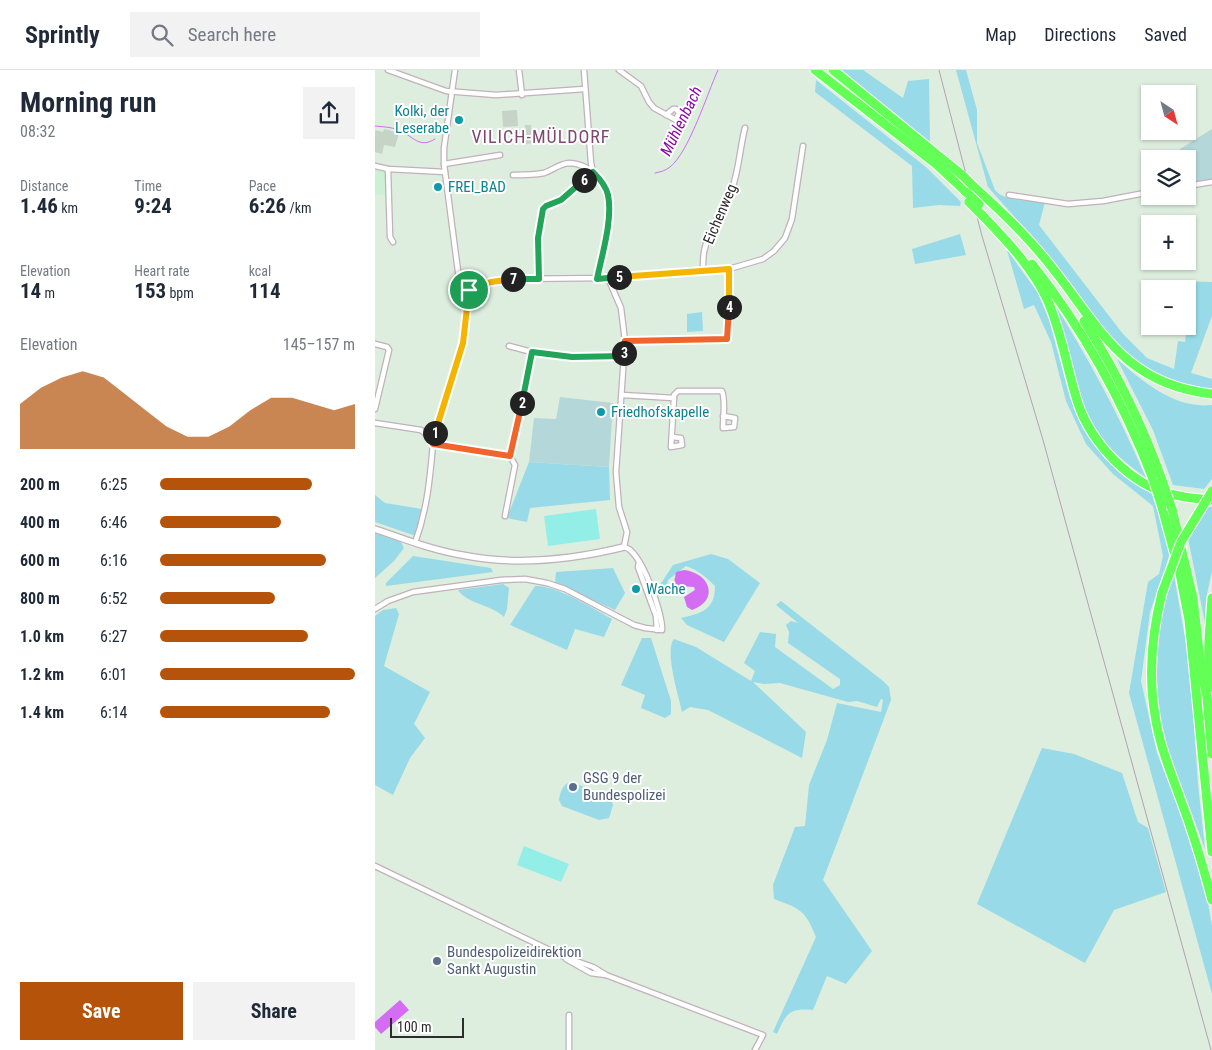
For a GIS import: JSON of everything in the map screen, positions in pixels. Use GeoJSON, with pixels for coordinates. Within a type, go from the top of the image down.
{"type":"FeatureCollection","features":[{"type":"Feature","properties":{"kind":"highway"},"geometry":{"type":"LineString","coordinates":[[833,70],[962,175],[979,204],[1031,242],[1098,331],[1128,362],[1139,370],[1172,385],[1212,394]]}},
{"type":"Feature","properties":{"kind":"highway"},"geometry":{"type":"LineString","coordinates":[[816,71],[970,189],[982,194],[994,224],[1035,278],[1047,300],[1057,326],[1076,398],[1083,416],[1097,440],[1127,471],[1149,486],[1183,497],[1212,500]]}},
{"type":"Feature","properties":{"kind":"highway"},"geometry":{"type":"LineString","coordinates":[[909,143],[969,202],[990,211],[1052,275],[1097,341],[1134,411],[1158,479],[1192,589],[1201,669],[1207,697],[1212,754]]}},
{"type":"Feature","properties":{"kind":"highway"},"geometry":{"type":"LineString","coordinates":[[994,224],[1047,283],[1091,349],[1158,479]]}},
{"type":"Feature","properties":{"kind":"highway"},"geometry":{"type":"LineString","coordinates":[[1212,491],[1181,542],[1162,593],[1153,633],[1151,660],[1154,713],[1163,752],[1194,836],[1212,900]]}},
{"type":"Feature","properties":{"kind":"highway"},"geometry":{"type":"LineString","coordinates":[[1167,508],[1189,620],[1212,852]]}},
{"type":"Feature","properties":{"kind":"highway"},"geometry":{"type":"LineString","coordinates":[[1207,697],[1212,598]]}},
{"type":"Feature","properties":{"kind":"street"},"geometry":{"type":"LineString","coordinates":[[388,70],[446,91],[496,96],[585,89]]}},
{"type":"Feature","properties":{"kind":"street"},"geometry":{"type":"LineString","coordinates":[[431,438],[435,433],[463,343],[469,290],[459,279],[444,164],[444,148],[455,70]]}},
{"type":"Feature","properties":{"kind":"street"},"geometry":{"type":"LineString","coordinates":[[519,70],[522,95]]}},
{"type":"Feature","properties":{"kind":"street"},"geometry":{"type":"LineString","coordinates":[[584,70],[593,172]]}},
{"type":"Feature","properties":{"kind":"street"},"geometry":{"type":"LineString","coordinates":[[619,70],[636,81],[654,108],[666,115]]}},
{"type":"Feature","properties":{"kind":"street","name":"Eichenweg"},"geometry":{"type":"LineString","coordinates":[[703,271],[704,252],[709,235],[725,207],[733,186],[745,128]]}},
{"type":"Feature","properties":{"kind":"street"},"geometry":{"type":"LineString","coordinates":[[469,290],[491,282],[507,279],[597,279],[729,269],[763,259],[774,251],[785,238],[792,219],[803,146]]}},
{"type":"Feature","properties":{"kind":"street"},"geometry":{"type":"LineString","coordinates":[[444,164],[500,155]]}},
{"type":"Feature","properties":{"kind":"street"},"geometry":{"type":"LineString","coordinates":[[513,175],[544,173],[559,165],[571,163],[593,172],[600,180],[608,197],[607,224],[597,279]]}},
{"type":"Feature","properties":{"kind":"street"},"geometry":{"type":"LineString","coordinates":[[375,166],[388,169],[445,172]]}},
{"type":"Feature","properties":{"kind":"street"},"geometry":{"type":"LineString","coordinates":[[388,169],[391,237],[393,242]]}},
{"type":"Feature","properties":{"kind":"street"},"geometry":{"type":"LineString","coordinates":[[539,279],[538,238],[543,209],[570,194],[593,172]]}},
{"type":"Feature","properties":{"kind":"street"},"geometry":{"type":"LineString","coordinates":[[1196,185],[1212,182]]}},
{"type":"Feature","properties":{"kind":"street"},"geometry":{"type":"LineString","coordinates":[[1009,195],[1068,204],[1141,194]]}},
{"type":"Feature","properties":{"kind":"street"},"geometry":{"type":"LineString","coordinates":[[625,341],[727,339],[729,330],[729,269]]}},
{"type":"Feature","properties":{"kind":"street"},"geometry":{"type":"LineString","coordinates":[[608,278],[621,308],[625,341],[616,472],[619,507],[627,532],[624,547]]}},
{"type":"Feature","properties":{"kind":"street"},"geometry":{"type":"LineString","coordinates":[[375,344],[387,347],[389,350],[375,409]]}},
{"type":"Feature","properties":{"kind":"street"},"geometry":{"type":"LineString","coordinates":[[509,346],[532,352],[572,357],[624,356]]}},
{"type":"Feature","properties":{"kind":"street"},"geometry":{"type":"LineString","coordinates":[[505,516],[515,465],[510,456],[532,352]]}},
{"type":"Feature","properties":{"kind":"street"},"geometry":{"type":"LineString","coordinates":[[672,437],[674,395],[678,391],[721,391],[723,416]]}},
{"type":"Feature","properties":{"kind":"street"},"geometry":{"type":"LineString","coordinates":[[622,395],[674,398]]}},
{"type":"Feature","properties":{"kind":"street"},"geometry":{"type":"LineString","coordinates":[[375,423],[421,430],[431,438],[433,444],[428,496],[424,519],[415,543]]}},
{"type":"Feature","properties":{"kind":"street"},"geometry":{"type":"LineString","coordinates":[[433,444],[510,456]]}},
{"type":"Feature","properties":{"kind":"street"},"geometry":{"type":"LineString","coordinates":[[375,528],[415,543],[461,555],[527,561],[586,556],[624,547],[631,549],[642,565],[659,630],[634,624],[565,589],[525,579],[501,580],[413,592],[395,598],[375,610]]}},
{"type":"Feature","properties":{"kind":"street"},"geometry":{"type":"LineString","coordinates":[[375,866],[562,956],[585,964],[606,975],[763,1034],[755,1050]]}},
{"type":"Feature","properties":{"kind":"street"},"geometry":{"type":"LineString","coordinates":[[569,1016],[569,1050]]}},
{"type":"Feature","properties":{"kind":"shaded area"},"geometry":{"type":"Polygon","coordinates":[[[842,70],[863,70],[903,98],[908,81],[929,79],[930,142],[842,70]]]}},
{"type":"Feature","properties":{"kind":"shaded area"},"geometry":{"type":"Polygon","coordinates":[[[956,70],[966,70],[977,110],[977,143],[995,190],[1011,199],[1045,202],[1039,225],[1123,334],[1147,358],[1174,369],[1178,341],[1185,342],[1186,335],[1196,335],[1196,282],[1212,282],[1212,316],[1191,373],[1212,379],[1212,390],[1192,387],[1167,379],[1135,361],[1107,335],[1050,257],[988,187],[956,70]]]}},
{"type":"Feature","properties":{"kind":"shaded area"},"geometry":{"type":"Polygon","coordinates":[[[816,80],[927,168],[961,202],[960,206],[939,205],[913,208],[912,166],[815,92],[816,80]]]}},
{"type":"Feature","properties":{"kind":"shaded area"},"geometry":{"type":"Polygon","coordinates":[[[1212,129],[1212,181],[1196,184],[1196,150],[1180,149],[1212,129]]]}},
{"type":"Feature","properties":{"kind":"shaded area"},"geometry":{"type":"Polygon","coordinates":[[[375,169],[385,171],[386,196],[375,194],[375,169]]]}},
{"type":"Feature","properties":{"kind":"shaded area"},"geometry":{"type":"Polygon","coordinates":[[[960,234],[966,255],[915,264],[912,249],[960,234]]]}},
{"type":"Feature","properties":{"kind":"shaded area"},"geometry":{"type":"Polygon","coordinates":[[[1007,250],[1038,293],[1049,320],[1070,398],[1084,430],[1103,456],[1123,474],[1151,492],[1164,527],[1170,552],[1164,573],[1161,574],[1163,574],[1150,612],[1141,681],[1157,753],[1192,843],[1208,903],[1212,926],[1212,994],[1129,693],[1148,582],[1159,574],[1163,556],[1153,506],[1113,474],[1086,444],[1066,401],[1051,342],[1034,305],[1024,309],[1007,250]]]}},
{"type":"Feature","properties":{"kind":"shaded area"},"geometry":{"type":"Polygon","coordinates":[[[1052,300],[1103,388],[1146,478],[1110,447],[1092,424],[1079,394],[1058,315],[1052,300]]]}},
{"type":"Feature","properties":{"kind":"shaded area"},"geometry":{"type":"Polygon","coordinates":[[[702,312],[703,331],[687,332],[687,314],[702,312]]]}},
{"type":"Feature","properties":{"kind":"shaded area"},"geometry":{"type":"Polygon","coordinates":[[[1117,359],[1160,392],[1185,403],[1212,405],[1212,479],[1204,489],[1173,485],[1153,430],[1117,359]]]}},
{"type":"Feature","properties":{"kind":"shaded area"},"geometry":{"type":"Polygon","coordinates":[[[560,397],[613,403],[609,467],[529,462],[534,418],[556,419],[560,397]]]}},
{"type":"Feature","properties":{"kind":"shaded area"},"geometry":{"type":"Polygon","coordinates":[[[529,462],[609,467],[610,500],[530,508],[527,522],[507,518],[529,462]]]}},
{"type":"Feature","properties":{"kind":"shaded area"},"geometry":{"type":"Polygon","coordinates":[[[375,495],[385,503],[422,509],[417,534],[413,535],[375,522],[375,495]]]}},
{"type":"Feature","properties":{"kind":"shaded area"},"geometry":{"type":"Polygon","coordinates":[[[1207,507],[1212,507],[1212,571],[1206,599],[1205,623],[1188,538],[1207,507]]]}},
{"type":"Feature","properties":{"kind":"shaded area"},"geometry":{"type":"Polygon","coordinates":[[[596,509],[600,539],[548,546],[544,516],[596,509]]]}},
{"type":"Feature","properties":{"kind":"shaded area"},"geometry":{"type":"Polygon","coordinates":[[[375,533],[401,542],[404,548],[394,561],[375,578],[375,533]]]}},
{"type":"Feature","properties":{"kind":"shaded area"},"geometry":{"type":"Polygon","coordinates":[[[711,554],[728,559],[760,583],[724,642],[687,625],[681,618],[701,612],[713,600],[715,586],[705,577],[686,566],[668,580],[665,595],[658,588],[673,565],[711,554]]]}},
{"type":"Feature","properties":{"kind":"shaded area"},"geometry":{"type":"Polygon","coordinates":[[[413,556],[491,568],[493,572],[386,586],[386,583],[413,556]]]}},
{"type":"Feature","properties":{"kind":"shaded area"},"geometry":{"type":"Polygon","coordinates":[[[613,568],[625,593],[615,610],[555,583],[556,572],[613,568]]]}},
{"type":"Feature","properties":{"kind":"shaded area"},"geometry":{"type":"Polygon","coordinates":[[[1173,569],[1190,667],[1198,784],[1205,849],[1160,723],[1155,676],[1161,615],[1173,569]]]}},
{"type":"Feature","properties":{"kind":"shaded area"},"geometry":{"type":"Polygon","coordinates":[[[684,570],[700,576],[708,587],[709,594],[706,600],[701,606],[692,610],[687,607],[684,597],[695,590],[694,587],[677,586],[674,583],[676,572],[684,570]]]}},
{"type":"Feature","properties":{"kind":"shaded area"},"geometry":{"type":"Polygon","coordinates":[[[503,584],[509,588],[507,609],[504,617],[493,609],[468,599],[458,590],[503,584]]]}},
{"type":"Feature","properties":{"kind":"shaded area"},"geometry":{"type":"Polygon","coordinates":[[[535,586],[543,586],[563,593],[612,619],[604,637],[575,629],[567,650],[510,625],[535,586]]]}},
{"type":"Feature","properties":{"kind":"shaded area"},"geometry":{"type":"Polygon","coordinates":[[[781,601],[883,681],[889,687],[891,700],[823,880],[872,951],[846,984],[827,976],[813,1010],[799,1010],[790,1013],[783,1021],[777,1034],[773,1032],[816,937],[809,921],[801,912],[790,905],[774,899],[773,885],[795,827],[805,826],[809,785],[827,740],[837,703],[881,712],[883,700],[881,699],[877,707],[857,701],[848,702],[780,683],[764,684],[753,682],[806,732],[802,758],[708,710],[690,707],[682,712],[671,663],[671,645],[674,639],[696,647],[751,681],[755,671],[744,663],[760,632],[776,634],[775,647],[833,689],[840,685],[840,679],[788,643],[789,632],[786,625],[791,621],[798,623],[776,605],[781,601]]]}},
{"type":"Feature","properties":{"kind":"shaded area"},"geometry":{"type":"Polygon","coordinates":[[[396,608],[399,614],[384,666],[430,692],[414,724],[425,738],[410,758],[393,795],[375,785],[375,616],[383,610],[396,608]]]}},
{"type":"Feature","properties":{"kind":"shaded area"},"geometry":{"type":"Polygon","coordinates":[[[642,638],[651,638],[671,701],[671,714],[665,718],[641,708],[645,695],[621,685],[642,638]]]}},
{"type":"Feature","properties":{"kind":"shaded area"},"geometry":{"type":"Polygon","coordinates":[[[1042,748],[1074,754],[1122,773],[1138,822],[1148,828],[1166,892],[1114,910],[1085,963],[977,904],[1042,748]]]}},
{"type":"Feature","properties":{"kind":"shaded area"},"geometry":{"type":"Polygon","coordinates":[[[572,782],[611,798],[613,805],[609,818],[599,820],[562,806],[559,800],[561,791],[566,784],[572,782]]]}},
{"type":"Feature","properties":{"kind":"shaded area"},"geometry":{"type":"Polygon","coordinates":[[[524,846],[569,864],[561,882],[517,865],[524,846]]]}},
{"type":"Feature","properties":{"kind":"shaded area"},"geometry":{"type":"Polygon","coordinates":[[[400,1000],[409,1010],[381,1034],[375,1027],[375,1022],[400,1000]]]}},
{"type":"Feature","properties":{"kind":"building"},"geometry":{"type":"Polygon","coordinates":[[[517,110],[518,126],[503,127],[502,111],[517,110]]]}},
{"type":"Feature","properties":{"kind":"building"},"geometry":{"type":"Polygon","coordinates":[[[525,125],[531,125],[533,143],[526,144],[525,125]]]}},
{"type":"Feature","properties":{"kind":"building"},"geometry":{"type":"Polygon","coordinates":[[[384,129],[399,133],[395,147],[384,145],[382,154],[375,152],[375,130],[383,132],[384,129]]]}},
{"type":"Feature","properties":{"kind":"building","name":"Friedhofskapelle"},"geometry":{"type":"Polygon","coordinates":[[[600,403],[608,404],[607,416],[595,415],[596,409],[600,410],[600,403]]]}},
{"type":"Feature","properties":{"kind":"waterway","name":"Mühlenbach"},"geometry":{"type":"LineString","coordinates":[[655,173],[670,167],[684,149],[718,70]]}},
{"type":"Feature","properties":{"kind":"waterway","name":"Mühlenbach"},"geometry":{"type":"LineString","coordinates":[[375,126],[396,129],[422,143],[435,139]]}},
{"type":"Feature","properties":{"kind":"railway"},"geometry":{"type":"LineString","coordinates":[[939,70],[982,236],[1043,440],[1211,1050]]}},
{"type":"Feature","properties":{"kind":"place","name":"Kolki, der Leserabe"},"geometry":{"type":"Point","coordinates":[459,120]}},
{"type":"Feature","properties":{"kind":"place","name":"FREI_BAD"},"geometry":{"type":"Point","coordinates":[438,187]}},
{"type":"Feature","properties":{"kind":"place","name":"Friedhofskapelle"},"geometry":{"type":"Point","coordinates":[601,412]}},
{"type":"Feature","properties":{"kind":"place","name":"Wache"},"geometry":{"type":"Point","coordinates":[636,589]}},
{"type":"Feature","properties":{"kind":"place","name":"GSG 9 der Bundespolizei"},"geometry":{"type":"Point","coordinates":[573,787]}},
{"type":"Feature","properties":{"kind":"place","name":"Bundespolizeidirektion Sankt Augustin"},"geometry":{"type":"Point","coordinates":[437,961]}},
{"type":"Feature","properties":{"kind":"district","name":"VILICH-MÜLDORF"},"geometry":{"type":"Point","coordinates":[541,136]}},
{"type":"Feature","properties":{"kind":"route"},"geometry":{"type":"LineString","coordinates":[[593,172],[606,190],[608,197],[607,224],[597,279],[729,269],[729,336],[725,340],[625,341],[624,356],[572,357],[532,352],[510,456],[433,444],[431,438],[435,433],[463,343],[469,290],[491,282],[507,279],[539,279],[538,238],[543,209],[570,194],[593,172]]}}]}
